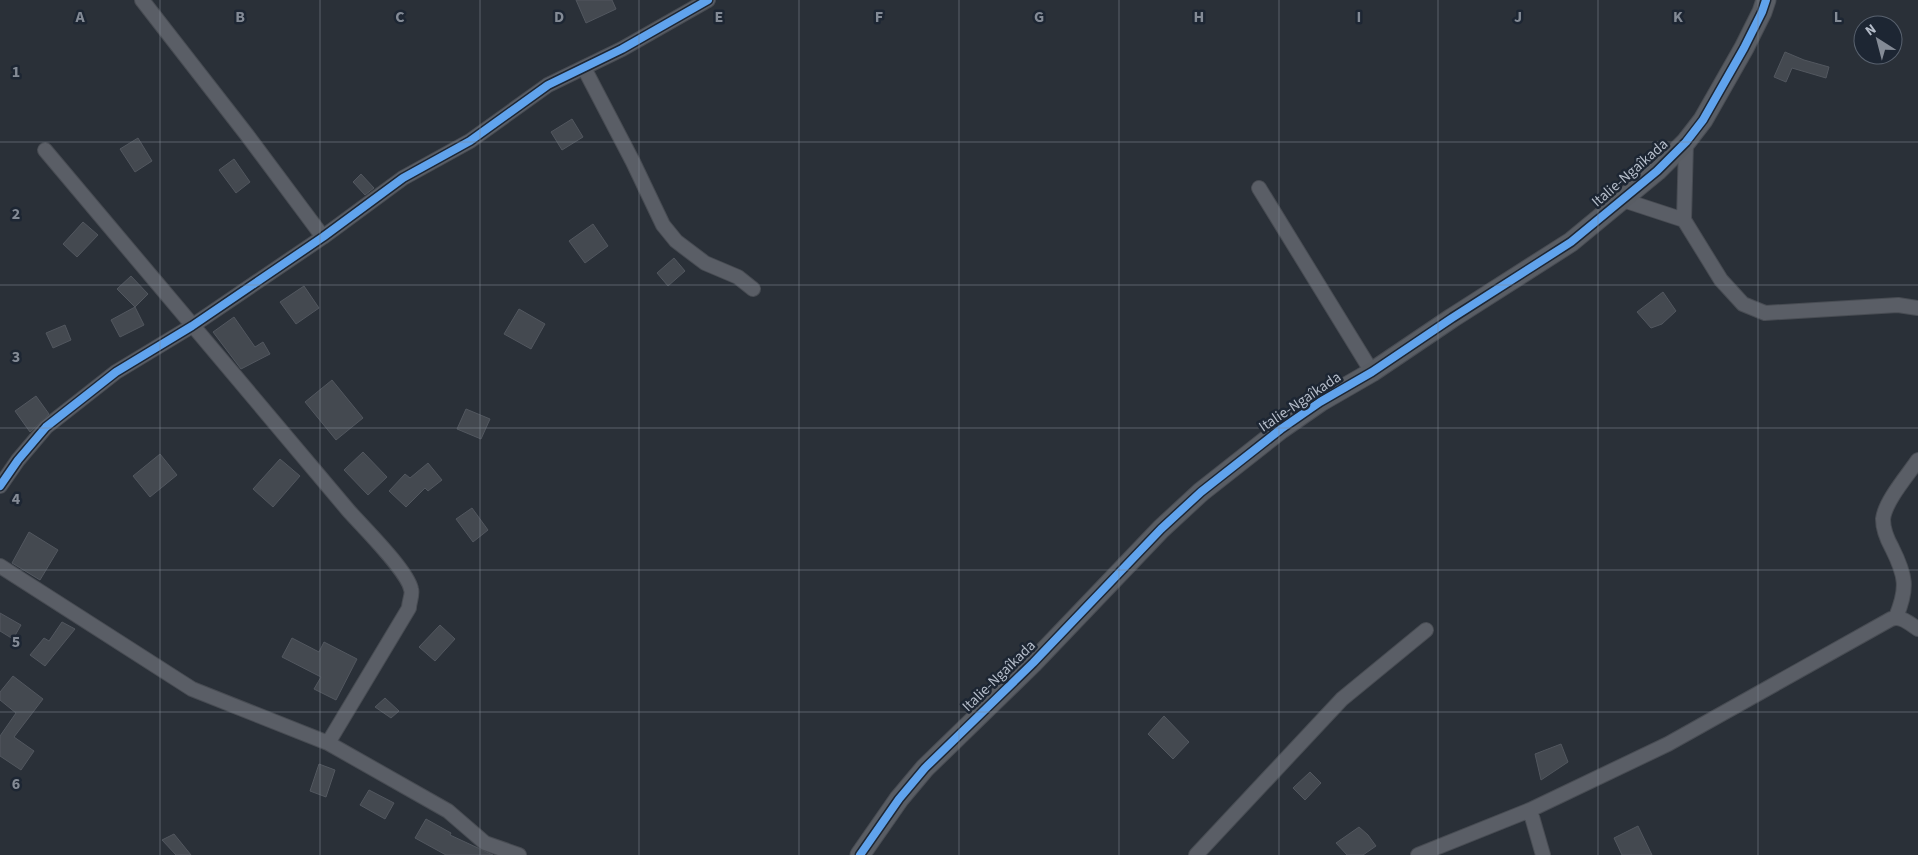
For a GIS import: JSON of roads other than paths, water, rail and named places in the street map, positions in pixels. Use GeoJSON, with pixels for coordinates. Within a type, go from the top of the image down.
{"type":"FeatureCollection","features":[{"type":"Feature","properties":{"kind":"street"},"geometry":{"type":"LineString","coordinates":[[142,0],[247,135],[323,237]]}},
{"type":"Feature","properties":{"kind":"street"},"geometry":{"type":"LineString","coordinates":[[0,486],[18,460],[46,428],[116,372],[192,326],[323,237],[402,178],[470,141],[548,85],[622,49],[708,0]]}},
{"type":"Feature","properties":{"kind":"street","name":"Italie-Ngaîkada"},"geometry":{"type":"LineString","coordinates":[[860,855],[899,799],[925,768],[1033,663],[1161,529],[1201,492],[1281,429],[1320,402],[1372,372],[1571,242],[1656,172],[1686,142],[1703,120],[1733,69],[1762,12],[1766,0]]}},
{"type":"Feature","properties":{"kind":"street"},"geometry":{"type":"LineString","coordinates":[[584,68],[663,224],[676,241],[704,263],[738,277],[754,290]]}},
{"type":"Feature","properties":{"kind":"street"},"geometry":{"type":"LineString","coordinates":[[1686,142],[1684,220],[1721,280],[1743,304],[1766,313],[1898,305],[1918,308]]}},
{"type":"Feature","properties":{"kind":"street"},"geometry":{"type":"LineString","coordinates":[[45,150],[348,510],[387,553],[412,589],[408,608],[328,743]]}},
{"type":"Feature","properties":{"kind":"street"},"geometry":{"type":"LineString","coordinates":[[1259,188],[1372,372]]}},
{"type":"Feature","properties":{"kind":"street"},"geometry":{"type":"LineString","coordinates":[[1623,200],[1684,220]]}},
{"type":"Feature","properties":{"kind":"street"},"geometry":{"type":"LineString","coordinates":[[1418,855],[1530,810],[1668,744],[1896,617],[1903,600],[1906,585],[1898,560],[1885,534],[1883,520],[1886,509],[1918,460]]}},
{"type":"Feature","properties":{"kind":"street"},"geometry":{"type":"LineString","coordinates":[[0,566],[192,689],[328,743],[448,811],[485,843],[519,855]]}},
{"type":"Feature","properties":{"kind":"street"},"geometry":{"type":"LineString","coordinates":[[1896,617],[1918,629]]}},
{"type":"Feature","properties":{"kind":"street"},"geometry":{"type":"LineString","coordinates":[[1196,855],[1342,699],[1426,630]]}},
{"type":"Feature","properties":{"kind":"street"},"geometry":{"type":"LineString","coordinates":[[1530,810],[1543,855]]}}]}
